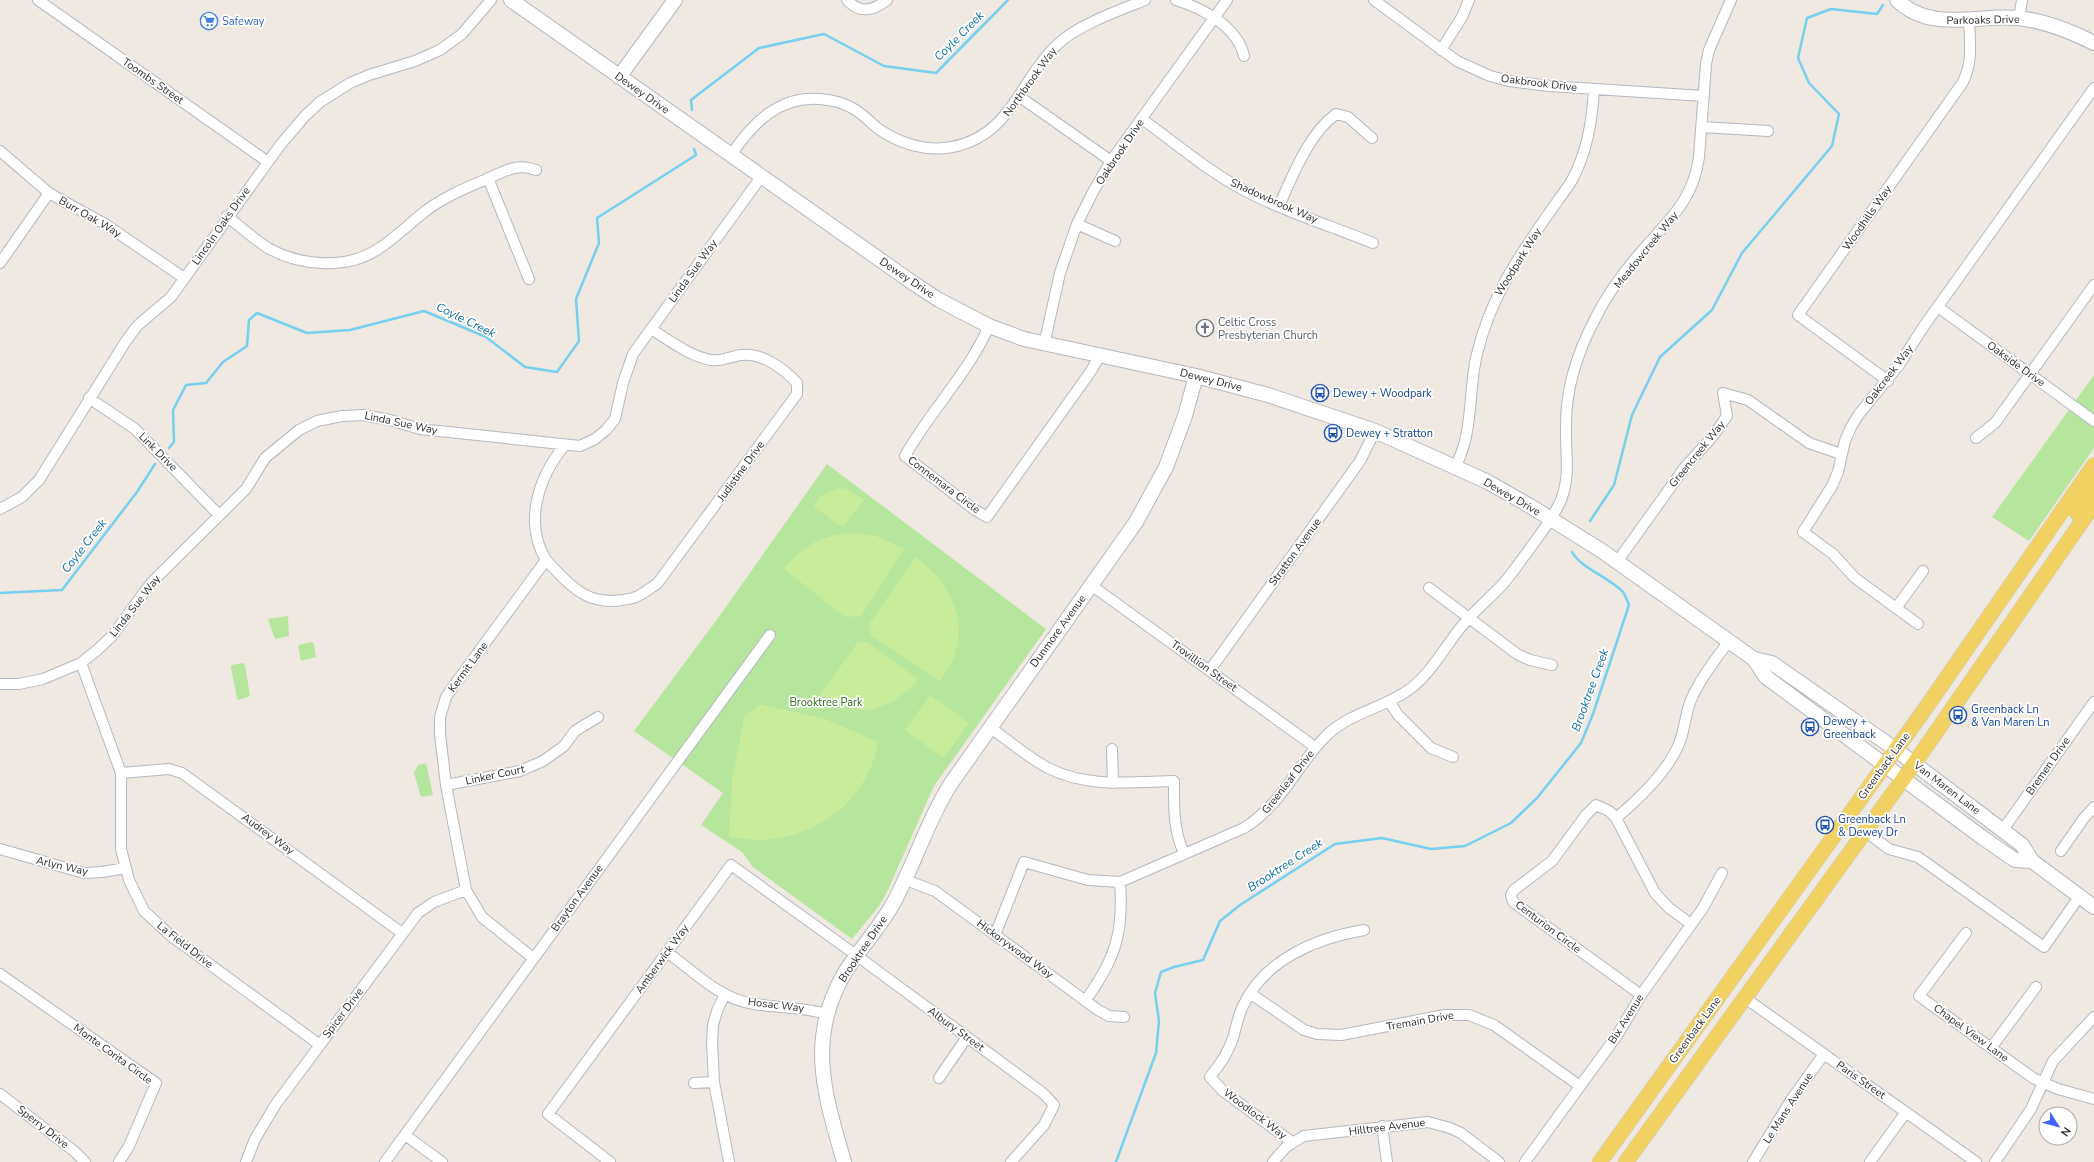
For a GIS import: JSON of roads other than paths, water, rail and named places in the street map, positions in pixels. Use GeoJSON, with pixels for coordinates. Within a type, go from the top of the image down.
{"type":"FeatureCollection","features":[{"type":"Feature","properties":{"kind":"main road","name":"Dewey Drive"},"geometry":{"type":"LineString","coordinates":[[512,0],[619,77],[913,283],[989,326],[1044,345],[1100,355],[1196,376],[1268,395],[1375,431],[1488,482],[1550,519],[1617,562],[1729,641],[1754,659],[1766,677],[1903,779]]}},
{"type":"Feature","properties":{"kind":"main road"},"geometry":{"type":"LineString","coordinates":[[619,77],[675,0]]}},
{"type":"Feature","properties":{"kind":"main road","name":"Parkoaks Drive"},"geometry":{"type":"LineString","coordinates":[[1897,0],[1912,11],[1936,20],[2019,18],[2054,25],[2094,43]]}},
{"type":"Feature","properties":{"kind":"main road","name":"Dunmore Avenue"},"geometry":{"type":"LineString","coordinates":[[906,880],[945,793],[989,727],[1136,522],[1152,495],[1178,438],[1196,376]]}},
{"type":"Feature","properties":{"kind":"main road","name":"Greenback Lane"},"geometry":{"type":"LineString","coordinates":[[1600,1162],[1895,750],[2094,465]]}},
{"type":"Feature","properties":{"kind":"main road"},"geometry":{"type":"LineString","coordinates":[[2080,524],[2078,511],[2094,486]]}},
{"type":"Feature","properties":{"kind":"main road","name":"Greenback Lane"},"geometry":{"type":"LineString","coordinates":[[1626,1162],[1914,764],[1993,652],[2094,504]]}},
{"type":"Feature","properties":{"kind":"main road","name":"Van Maren Lane"},"geometry":{"type":"LineString","coordinates":[[1754,659],[1772,663],[1895,750],[2022,845],[2032,861],[2094,907]]}},
{"type":"Feature","properties":{"kind":"main road","name":"Van Maren Lane"},"geometry":{"type":"LineString","coordinates":[[1903,779],[2015,860],[2032,861]]}},
{"type":"Feature","properties":{"kind":"main road","name":"Brooktree Drive"},"geometry":{"type":"LineString","coordinates":[[844,1162],[822,1079],[822,1038],[827,1014],[844,975],[856,955],[889,911],[906,880]]}},
{"type":"Feature","properties":{"kind":"main road"},"geometry":{"type":"LineString","coordinates":[[1740,967],[1745,998]]}},
{"type":"Feature","properties":{"kind":"street","name":"Toombs Street"},"geometry":{"type":"LineString","coordinates":[[38,0],[268,162]]}},
{"type":"Feature","properties":{"kind":"street","name":"Lincoln Oaks Drive"},"geometry":{"type":"LineString","coordinates":[[0,509],[22,497],[39,480],[126,341],[142,322],[166,302],[290,131],[305,116],[332,94],[368,75],[415,61],[440,50],[466,29],[491,0]]}},
{"type":"Feature","properties":{"kind":"street"},"geometry":{"type":"LineString","coordinates":[[847,0],[856,8],[862,10],[871,9],[888,0]]}},
{"type":"Feature","properties":{"kind":"street","name":"Northbrook Way"},"geometry":{"type":"LineString","coordinates":[[730,155],[746,133],[766,114],[785,104],[803,98],[840,102],[854,108],[882,131],[903,142],[927,148],[964,145],[990,131],[1002,120],[1020,97],[1048,54],[1067,36],[1145,0]]}},
{"type":"Feature","properties":{"kind":"street"},"geometry":{"type":"LineString","coordinates":[[1176,0],[1191,5],[1214,19],[1236,38],[1244,56]]}},
{"type":"Feature","properties":{"kind":"street","name":"Oakbrook Drive"},"geometry":{"type":"LineString","coordinates":[[1044,345],[1060,273],[1077,224],[1094,190],[1111,161],[1227,0]]}},
{"type":"Feature","properties":{"kind":"street","name":"Oakbrook Drive"},"geometry":{"type":"LineString","coordinates":[[1374,0],[1440,50],[1473,69],[1509,81],[1549,86],[1704,96]]}},
{"type":"Feature","properties":{"kind":"street"},"geometry":{"type":"LineString","coordinates":[[1440,50],[1462,16],[1469,0]]}},
{"type":"Feature","properties":{"kind":"street","name":"Meadowcreek Way"},"geometry":{"type":"LineString","coordinates":[[1550,519],[1560,503],[1567,482],[1567,410],[1572,381],[1580,350],[1606,299],[1649,243],[1676,214],[1684,202],[1698,170],[1709,50],[1730,0]]}},
{"type":"Feature","properties":{"kind":"street"},"geometry":{"type":"LineString","coordinates":[[2019,18],[2022,0]]}},
{"type":"Feature","properties":{"kind":"street","name":"Woodhills Way"},"geometry":{"type":"LineString","coordinates":[[1888,381],[1798,316],[1962,82],[1968,69],[1971,57],[1969,20]]}},
{"type":"Feature","properties":{"kind":"street","name":"Oakcreek Way"},"geometry":{"type":"LineString","coordinates":[[1918,624],[1854,578],[1833,554],[1803,532],[1832,486],[1838,472],[1841,454],[1851,427],[1859,414],[1888,381],[1938,307],[2094,88]]}},
{"type":"Feature","properties":{"kind":"street","name":"Woodpark Way"},"geometry":{"type":"LineString","coordinates":[[1456,467],[1466,440],[1474,368],[1484,326],[1501,286],[1512,267],[1579,169],[1588,139],[1594,89]]}},
{"type":"Feature","properties":{"kind":"street"},"geometry":{"type":"LineString","coordinates":[[1020,97],[1111,161]]}},
{"type":"Feature","properties":{"kind":"street"},"geometry":{"type":"LineString","coordinates":[[1279,206],[1314,138],[1336,114],[1348,117],[1372,138]]}},
{"type":"Feature","properties":{"kind":"street","name":"Shadowbrook Way"},"geometry":{"type":"LineString","coordinates":[[1142,119],[1225,180],[1279,206],[1373,243]]}},
{"type":"Feature","properties":{"kind":"street"},"geometry":{"type":"LineString","coordinates":[[1702,127],[1768,131]]}},
{"type":"Feature","properties":{"kind":"street","name":"Burr Oak Way"},"geometry":{"type":"LineString","coordinates":[[0,151],[49,193],[105,224],[184,278]]}},
{"type":"Feature","properties":{"kind":"street"},"geometry":{"type":"LineString","coordinates":[[227,216],[268,248],[300,261],[325,264],[349,261],[377,250],[424,212],[470,186],[513,168],[525,167],[536,170]]}},
{"type":"Feature","properties":{"kind":"street","name":"Linda Sue Way"},"geometry":{"type":"LineString","coordinates":[[0,684],[19,684],[44,679],[81,663],[112,636],[151,583],[246,489],[265,458],[275,448],[299,430],[317,421],[342,416],[363,415],[390,420],[420,429],[565,445],[580,446],[595,439],[606,430],[615,419],[627,369],[633,354],[761,177]]}},
{"type":"Feature","properties":{"kind":"street"},"geometry":{"type":"LineString","coordinates":[[488,178],[528,279]]}},
{"type":"Feature","properties":{"kind":"street"},"geometry":{"type":"LineString","coordinates":[[0,263],[49,193]]}},
{"type":"Feature","properties":{"kind":"street"},"geometry":{"type":"LineString","coordinates":[[1077,224],[1115,241]]}},
{"type":"Feature","properties":{"kind":"street"},"geometry":{"type":"LineString","coordinates":[[1976,438],[1995,423],[2094,285]]}},
{"type":"Feature","properties":{"kind":"street","name":"Oakside Drive"},"geometry":{"type":"LineString","coordinates":[[1938,307],[2031,373],[2094,421]]}},
{"type":"Feature","properties":{"kind":"street","name":"Connemara Circle"},"geometry":{"type":"LineString","coordinates":[[989,326],[969,364],[905,456],[975,510],[987,517],[1091,371],[1100,355]]}},
{"type":"Feature","properties":{"kind":"street","name":"Judistine Drive"},"geometry":{"type":"LineString","coordinates":[[546,560],[573,589],[588,598],[606,601],[634,598],[657,584],[797,394],[797,383],[789,375],[768,360],[758,356],[743,354],[713,361],[698,358],[650,329]]}},
{"type":"Feature","properties":{"kind":"street","name":"Greencreek Way"},"geometry":{"type":"LineString","coordinates":[[1617,562],[1685,467],[1713,436],[1727,416],[1723,393],[1748,400],[1808,443],[1841,454]]}},
{"type":"Feature","properties":{"kind":"street","name":"Link Drive"},"geometry":{"type":"LineString","coordinates":[[89,398],[135,429],[220,515]]}},
{"type":"Feature","properties":{"kind":"street","name":"Stratton Avenue"},"geometry":{"type":"LineString","coordinates":[[1210,670],[1360,462],[1375,431]]}},
{"type":"Feature","properties":{"kind":"street"},"geometry":{"type":"LineString","coordinates":[[546,560],[541,552],[537,539],[535,524],[536,503],[544,476],[550,463],[565,445]]}},
{"type":"Feature","properties":{"kind":"street","name":"Greenleaf Drive"},"geometry":{"type":"LineString","coordinates":[[995,935],[1024,862],[1088,880],[1120,882],[1244,828],[1261,816],[1272,806],[1315,747],[1338,725],[1348,718],[1401,696],[1417,683],[1468,618],[1504,583],[1550,519]]}},
{"type":"Feature","properties":{"kind":"street","name":"Kermit Lane"},"geometry":{"type":"LineString","coordinates":[[533,958],[482,917],[466,890],[446,785],[440,717],[446,697],[546,560]]}},
{"type":"Feature","properties":{"kind":"street"},"geometry":{"type":"LineString","coordinates":[[1896,608],[1923,571]]}},
{"type":"Feature","properties":{"kind":"street","name":"Trovillion Street"},"geometry":{"type":"LineString","coordinates":[[1091,585],[1315,747]]}},
{"type":"Feature","properties":{"kind":"street"},"geometry":{"type":"LineString","coordinates":[[1429,588],[1517,654],[1530,660],[1552,665]]}},
{"type":"Feature","properties":{"kind":"street","name":"Brayton Avenue"},"geometry":{"type":"LineString","coordinates":[[385,1162],[770,635]]}},
{"type":"Feature","properties":{"kind":"street"},"geometry":{"type":"LineString","coordinates":[[1616,818],[1644,794],[1671,759],[1679,744],[1691,701],[1700,682],[1729,641]]}},
{"type":"Feature","properties":{"kind":"street","name":"La Field Drive"},"geometry":{"type":"LineString","coordinates":[[81,663],[121,773],[121,849],[129,880],[144,911],[171,936],[320,1045]]}},
{"type":"Feature","properties":{"kind":"street"},"geometry":{"type":"LineString","coordinates":[[1389,702],[1398,714],[1431,748],[1453,757]]}},
{"type":"Feature","properties":{"kind":"street","name":"Bremen Drive"},"geometry":{"type":"LineString","coordinates":[[2002,831],[2094,702]]}},
{"type":"Feature","properties":{"kind":"street","name":"Linker Court"},"geometry":{"type":"LineString","coordinates":[[446,785],[520,771],[543,761],[564,746],[575,731],[598,717]]}},
{"type":"Feature","properties":{"kind":"street"},"geometry":{"type":"LineString","coordinates":[[989,727],[1050,769],[1082,780],[1112,783],[1174,781],[1175,819],[1177,833],[1184,853]]}},
{"type":"Feature","properties":{"kind":"street"},"geometry":{"type":"LineString","coordinates":[[1112,749],[1112,783]]}},
{"type":"Feature","properties":{"kind":"street","name":"Audrey Way"},"geometry":{"type":"LineString","coordinates":[[121,773],[169,769],[182,773],[402,933]]}},
{"type":"Feature","properties":{"kind":"street","name":"Centurion Circle"},"geometry":{"type":"LineString","coordinates":[[1641,995],[1513,902],[1511,895],[1518,885],[1541,871],[1552,861],[1586,815],[1596,805],[1609,811],[1616,818],[1655,893],[1669,908],[1691,924]]}},
{"type":"Feature","properties":{"kind":"street"},"geometry":{"type":"LineString","coordinates":[[2061,851],[2084,818],[2094,807]]}},
{"type":"Feature","properties":{"kind":"street"},"geometry":{"type":"LineString","coordinates":[[1865,831],[1889,849],[1918,857],[2044,948],[2079,897]]}},
{"type":"Feature","properties":{"kind":"street","name":"Arlyn Way"},"geometry":{"type":"LineString","coordinates":[[0,849],[84,873],[126,868]]}},
{"type":"Feature","properties":{"kind":"street","name":"Amberwick Way"},"geometry":{"type":"LineString","coordinates":[[610,1162],[548,1114],[731,865],[856,955]]}},
{"type":"Feature","properties":{"kind":"street","name":"Bix Avenue"},"geometry":{"type":"LineString","coordinates":[[1525,1162],[1618,1034],[1641,995],[1715,888],[1722,873]]}},
{"type":"Feature","properties":{"kind":"street","name":"Hickorywood Way"},"geometry":{"type":"LineString","coordinates":[[906,880],[935,891],[1103,1014],[1115,1017],[1124,1017]]}},
{"type":"Feature","properties":{"kind":"street"},"geometry":{"type":"LineString","coordinates":[[1085,1000],[1104,973],[1115,948],[1123,909],[1120,882]]}},
{"type":"Feature","properties":{"kind":"street","name":"Spicer Drive"},"geometry":{"type":"LineString","coordinates":[[246,1162],[265,1120],[418,913],[434,902],[466,890]]}},
{"type":"Feature","properties":{"kind":"street","name":"Woodlock Way"},"geometry":{"type":"LineString","coordinates":[[1292,1142],[1223,1092],[1210,1077],[1228,1051],[1243,1006],[1261,979],[1284,959],[1312,945],[1348,933],[1364,930]]}},
{"type":"Feature","properties":{"kind":"street","name":"Chapel View Lane"},"geometry":{"type":"LineString","coordinates":[[1966,933],[1919,996],[2042,1083],[2094,1099]]}},
{"type":"Feature","properties":{"kind":"street","name":"Hosac Way"},"geometry":{"type":"LineString","coordinates":[[667,952],[725,994],[753,1004],[802,1008],[827,1014]]}},
{"type":"Feature","properties":{"kind":"street","name":"Albury Street"},"geometry":{"type":"LineString","coordinates":[[856,955],[1044,1094],[1054,1105],[1044,1125],[1011,1162]]}},
{"type":"Feature","properties":{"kind":"street","name":"Monte Corita Circle"},"geometry":{"type":"LineString","coordinates":[[0,974],[156,1083],[129,1146],[119,1162]]}},
{"type":"Feature","properties":{"kind":"street"},"geometry":{"type":"LineString","coordinates":[[1991,1048],[2036,987]]}},
{"type":"Feature","properties":{"kind":"street"},"geometry":{"type":"LineString","coordinates":[[725,994],[717,1011],[713,1025],[714,1082],[729,1162]]}},
{"type":"Feature","properties":{"kind":"street","name":"Tremain Drive"},"geometry":{"type":"LineString","coordinates":[[1250,994],[1304,1030],[1324,1035],[1346,1034],[1445,1015],[1469,1016],[1494,1025],[1580,1086]]}},
{"type":"Feature","properties":{"kind":"street","name":"Paris Street"},"geometry":{"type":"LineString","coordinates":[[1745,998],[1976,1162]]}},
{"type":"Feature","properties":{"kind":"street"},"geometry":{"type":"LineString","coordinates":[[1995,1162],[2028,1114],[2053,1061],[2094,1017]]}},
{"type":"Feature","properties":{"kind":"street"},"geometry":{"type":"LineString","coordinates":[[939,1078],[967,1037]]}},
{"type":"Feature","properties":{"kind":"street","name":"Le Mans Avenue"},"geometry":{"type":"LineString","coordinates":[[1753,1162],[1791,1100],[1824,1054]]}},
{"type":"Feature","properties":{"kind":"street"},"geometry":{"type":"LineString","coordinates":[[694,1083],[714,1082]]}},
{"type":"Feature","properties":{"kind":"street","name":"Sperry Drive"},"geometry":{"type":"LineString","coordinates":[[0,1094],[74,1151],[85,1162]]}},
{"type":"Feature","properties":{"kind":"street"},"geometry":{"type":"LineString","coordinates":[[1870,1162],[1906,1112]]}},
{"type":"Feature","properties":{"kind":"street","name":"Hilltree Avenue"},"geometry":{"type":"LineString","coordinates":[[1273,1162],[1281,1151],[1292,1142],[1311,1135],[1357,1132],[1382,1126],[1416,1122],[1436,1123],[1461,1133],[1499,1162]]}},
{"type":"Feature","properties":{"kind":"street"},"geometry":{"type":"LineString","coordinates":[[1382,1126],[1387,1162]]}},
{"type":"Feature","properties":{"kind":"street"},"geometry":{"type":"LineString","coordinates":[[405,1135],[442,1162]]}},
{"type":"Feature","properties":{"kind":"waterway","name":"Coyle Creek"},"geometry":{"type":"LineString","coordinates":[[692,110],[691,100],[759,48],[824,34],[884,66],[936,73],[1008,0]]}},
{"type":"Feature","properties":{"kind":"waterway"},"geometry":{"type":"LineString","coordinates":[[1590,521],[1614,485],[1632,415],[1660,357],[1712,310],[1742,253],[1832,146],[1839,114],[1809,83],[1798,58],[1807,18],[1831,9],[1877,14],[1883,5]]}},
{"type":"Feature","properties":{"kind":"waterway","name":"Coyle Creek"},"geometry":{"type":"LineString","coordinates":[[169,448],[174,442],[173,410],[186,385],[206,383],[223,362],[247,346],[249,320],[257,313],[307,333],[350,330],[424,311],[486,337],[525,367],[557,372],[579,341],[576,299],[599,243],[597,218],[696,155],[694,149]]}},
{"type":"Feature","properties":{"kind":"waterway","name":"Coyle Creek"},"geometry":{"type":"LineString","coordinates":[[0,593],[62,590],[137,492],[155,464]]}},
{"type":"Feature","properties":{"kind":"waterway","name":"Brooktree Creek"},"geometry":{"type":"LineString","coordinates":[[1116,1162],[1156,1053],[1159,1021],[1155,993],[1161,972],[1174,967],[1203,960],[1220,921],[1240,905],[1335,844],[1382,838],[1431,849],[1465,846],[1511,823],[1537,798],[1581,743],[1593,714],[1629,605],[1622,591],[1610,581],[1588,568],[1576,558],[1572,552]]}},
{"type":"Feature","properties":{"kind":"place","name":"Safeway"},"geometry":{"type":"Point","coordinates":[209,21]}},
{"type":"Feature","properties":{"kind":"place","name":"Celtic Cross Presbyterian Church"},"geometry":{"type":"Point","coordinates":[1205,328]}},
{"type":"Feature","properties":{"kind":"place","name":"Dewey + Woodpark"},"geometry":{"type":"Point","coordinates":[1320,393]}},
{"type":"Feature","properties":{"kind":"place","name":"Dewey + Stratton"},"geometry":{"type":"Point","coordinates":[1333,433]}},
{"type":"Feature","properties":{"kind":"place","name":"Greenback Ln & Van Maren Ln"},"geometry":{"type":"Point","coordinates":[1958,715]}},
{"type":"Feature","properties":{"kind":"place","name":"Dewey + Greenback"},"geometry":{"type":"Point","coordinates":[1810,727]}},
{"type":"Feature","properties":{"kind":"place","name":"Greenback Ln & Dewey Dr"},"geometry":{"type":"Point","coordinates":[1825,825]}},
{"type":"Feature","properties":{"kind":"park label","name":"Brooktree Park"},"geometry":{"type":"Point","coordinates":[826,702]}}]}
